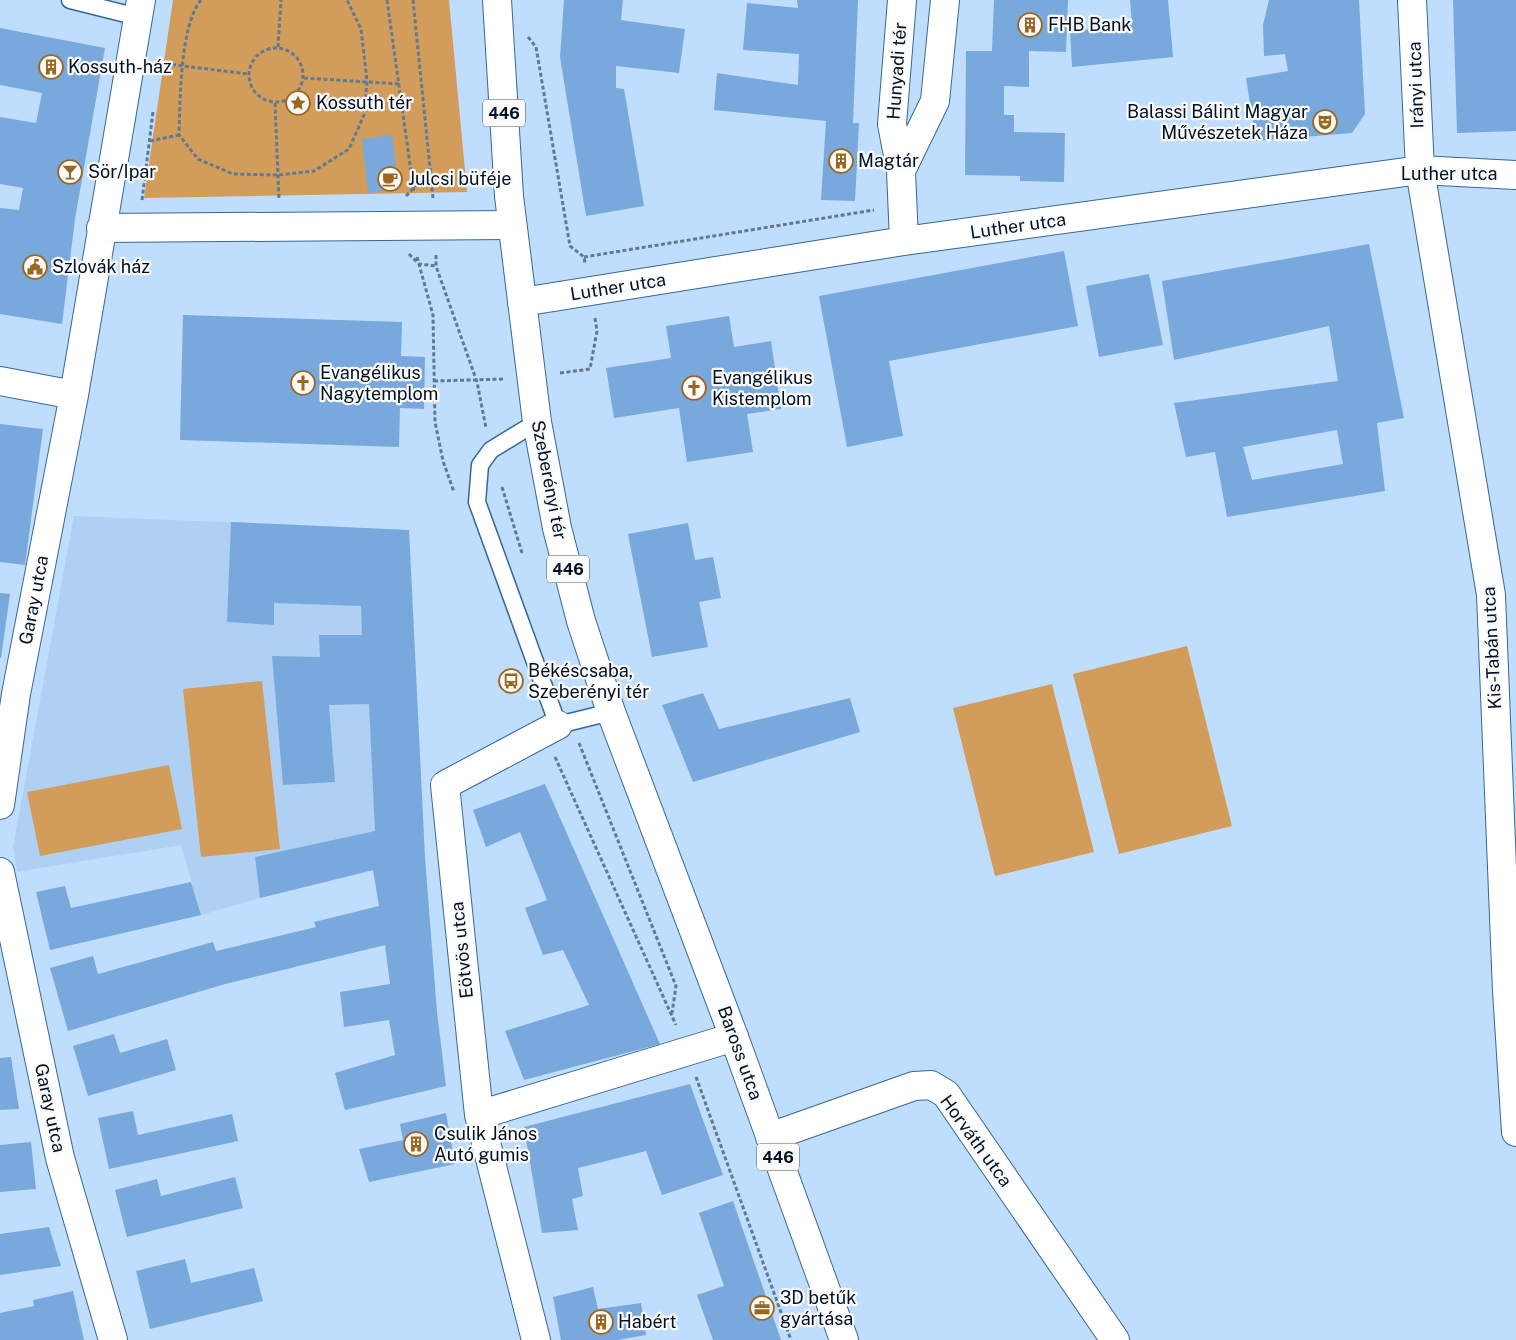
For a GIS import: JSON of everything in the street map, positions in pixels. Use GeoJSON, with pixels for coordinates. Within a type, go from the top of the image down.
{"type":"FeatureCollection","features":[{"type":"Feature","properties":{"kind":"street","name":"446"},"geometry":{"type":"LineString","coordinates":[[497,0],[508,196],[522,302]]}},
{"type":"Feature","properties":{"kind":"street","name":"Hunyadi tér"},"geometry":{"type":"LineString","coordinates":[[902,0],[892,124],[902,171],[904,241]]}},
{"type":"Feature","properties":{"kind":"street","name":"Hunyadi tér"},"geometry":{"type":"LineString","coordinates":[[902,171],[935,100],[945,0]]}},
{"type":"Feature","properties":{"kind":"street","name":"Irányi utca"},"geometry":{"type":"LineString","coordinates":[[1412,0],[1420,170]]}},
{"type":"Feature","properties":{"kind":"street"},"geometry":{"type":"LineString","coordinates":[[0,382],[74,395],[140,8]]}},
{"type":"Feature","properties":{"kind":"street","name":"Luther utca"},"geometry":{"type":"LineString","coordinates":[[522,302],[904,241],[1420,170],[1516,175]]}},
{"type":"Feature","properties":{"kind":"street","name":"Kis-Tabán utca"},"geometry":{"type":"LineString","coordinates":[[1420,170],[1491,595],[1507,981],[1516,1132]]}},
{"type":"Feature","properties":{"kind":"street"},"geometry":{"type":"LineString","coordinates":[[101,228],[512,225]]}},
{"type":"Feature","properties":{"kind":"street","name":"Szeberényi tér"},"geometry":{"type":"LineString","coordinates":[[522,302],[537,422],[558,528],[581,621],[611,712],[632,767]]}},
{"type":"Feature","properties":{"kind":"street","name":"Garay utca"},"geometry":{"type":"LineString","coordinates":[[0,805],[16,694],[74,395]]}},
{"type":"Feature","properties":{"kind":"street","name":"Eötvös utca"},"geometry":{"type":"LineString","coordinates":[[536,1340],[479,1115],[445,785],[558,725]]}},
{"type":"Feature","properties":{"kind":"street","name":"Baross utca"},"geometry":{"type":"LineString","coordinates":[[632,767],[734,1037],[844,1340]]}},
{"type":"Feature","properties":{"kind":"street","name":"Garay utca"},"geometry":{"type":"LineString","coordinates":[[0,872],[60,1158],[113,1340]]}},
{"type":"Feature","properties":{"kind":"street"},"geometry":{"type":"LineString","coordinates":[[479,1115],[734,1037]]}},
{"type":"Feature","properties":{"kind":"street","name":"Horváth utca"},"geometry":{"type":"LineString","coordinates":[[770,1137],[914,1086],[932,1085],[946,1094],[1115,1340]]}},
{"type":"Feature","properties":{"kind":"lane"},"geometry":{"type":"LineString","coordinates":[[70,0],[140,8]]}},
{"type":"Feature","properties":{"kind":"lane"},"geometry":{"type":"LineString","coordinates":[[537,422],[491,450],[480,465],[477,502],[558,725],[611,712]]}},
{"type":"Feature","properties":{"kind":"path"},"geometry":{"type":"LineString","coordinates":[[201,0],[193,10],[182,66],[178,135],[198,159],[233,174],[278,175],[314,171],[349,149],[364,115],[367,81],[361,29],[347,0]]}},
{"type":"Feature","properties":{"kind":"path"},"geometry":{"type":"LineString","coordinates":[[278,48],[281,0]]}},
{"type":"Feature","properties":{"kind":"path"},"geometry":{"type":"LineString","coordinates":[[387,0],[414,193]]}},
{"type":"Feature","properties":{"kind":"path"},"geometry":{"type":"LineString","coordinates":[[413,0],[433,190],[436,266],[477,382],[487,430]]}},
{"type":"Feature","properties":{"kind":"path"},"geometry":{"type":"LineString","coordinates":[[536,47],[570,246],[584,257],[591,292]]}},
{"type":"Feature","properties":{"kind":"path"},"geometry":{"type":"LineString","coordinates":[[278,48],[293,53],[299,60],[304,78],[298,92],[292,98],[275,102],[266,101],[253,90],[248,74],[250,66],[261,52],[278,48]]}},
{"type":"Feature","properties":{"kind":"path"},"geometry":{"type":"LineString","coordinates":[[158,73],[161,54]]}},
{"type":"Feature","properties":{"kind":"path"},"geometry":{"type":"LineString","coordinates":[[131,61],[248,74]]}},
{"type":"Feature","properties":{"kind":"path"},"geometry":{"type":"LineString","coordinates":[[304,78],[400,84]]}},
{"type":"Feature","properties":{"kind":"path"},"geometry":{"type":"LineString","coordinates":[[138,228],[154,102]]}},
{"type":"Feature","properties":{"kind":"path"},"geometry":{"type":"LineString","coordinates":[[275,102],[280,226]]}},
{"type":"Feature","properties":{"kind":"path"},"geometry":{"type":"LineString","coordinates":[[584,257],[902,205]]}},
{"type":"Feature","properties":{"kind":"path"},"geometry":{"type":"LineString","coordinates":[[434,382],[477,382]]}},
{"type":"Feature","properties":{"kind":"path"},"geometry":{"type":"LineString","coordinates":[[584,755],[676,986],[672,1014],[791,1340]]}},
{"type":"Feature","properties":{"kind":"shaded area","name":"Kossuth tér"},"geometry":{"type":"Polygon","coordinates":[[[173,0],[449,0],[467,192],[144,198],[173,0]]]}},
{"type":"Feature","properties":{"kind":"shaded area"},"geometry":{"type":"Polygon","coordinates":[[[74,516],[409,530],[425,858],[260,898],[201,915],[181,845],[17,872],[13,847],[74,516]]]}},
{"type":"Feature","properties":{"kind":"shaded area"},"geometry":{"type":"Polygon","coordinates":[[[1187,646],[1232,826],[1119,854],[1073,674],[1187,646]]]}},
{"type":"Feature","properties":{"kind":"shaded area"},"geometry":{"type":"Polygon","coordinates":[[[262,681],[280,849],[201,857],[183,689],[262,681]]]}},
{"type":"Feature","properties":{"kind":"shaded area"},"geometry":{"type":"Polygon","coordinates":[[[1052,684],[1094,852],[995,876],[953,708],[1052,684]]]}},
{"type":"Feature","properties":{"kind":"shaded area"},"geometry":{"type":"Polygon","coordinates":[[[169,765],[182,829],[40,856],[27,792],[169,765]]]}},
{"type":"Feature","properties":{"kind":"building"},"geometry":{"type":"Polygon","coordinates":[[[564,0],[623,0],[621,20],[685,29],[679,73],[616,66],[616,88],[624,89],[644,206],[586,216],[560,57],[564,0]]]}},
{"type":"Feature","properties":{"kind":"building"},"geometry":{"type":"Polygon","coordinates":[[[797,0],[858,0],[853,123],[859,123],[855,201],[821,200],[826,121],[714,110],[717,73],[798,85],[799,54],[743,50],[747,3],[798,8],[797,0]]]}},
{"type":"Feature","properties":{"kind":"building"},"geometry":{"type":"Polygon","coordinates":[[[994,0],[1068,0],[1066,52],[1029,51],[1029,87],[1004,86],[1004,115],[1014,115],[1014,132],[1065,133],[1064,182],[1020,181],[1020,176],[965,175],[966,51],[992,51],[994,0]]]}},
{"type":"Feature","properties":{"kind":"building"},"geometry":{"type":"Polygon","coordinates":[[[1130,0],[1168,0],[1173,57],[1072,67],[1070,31],[1132,25],[1130,0]]]}},
{"type":"Feature","properties":{"kind":"building"},"geometry":{"type":"Polygon","coordinates":[[[1269,0],[1359,0],[1365,114],[1352,133],[1256,141],[1246,78],[1288,71],[1285,54],[1264,56],[1263,25],[1269,0]]]}},
{"type":"Feature","properties":{"kind":"building"},"geometry":{"type":"Polygon","coordinates":[[[1453,0],[1516,0],[1516,131],[1457,133],[1453,0]]]}},
{"type":"Feature","properties":{"kind":"building"},"geometry":{"type":"Polygon","coordinates":[[[0,28],[105,48],[75,219],[62,324],[0,314],[0,208],[19,210],[23,188],[0,184],[0,117],[36,123],[42,93],[0,85],[0,28]]]}},
{"type":"Feature","properties":{"kind":"building"},"geometry":{"type":"Polygon","coordinates":[[[392,135],[399,190],[368,193],[362,139],[392,135]]]}},
{"type":"Feature","properties":{"kind":"building"},"geometry":{"type":"Polygon","coordinates":[[[1369,244],[1404,418],[1377,423],[1385,491],[1227,517],[1215,452],[1186,457],[1174,403],[1338,381],[1329,326],[1174,360],[1162,281],[1369,244]],[[1337,430],[1243,447],[1252,480],[1343,464],[1337,430]]]}},
{"type":"Feature","properties":{"kind":"building"},"geometry":{"type":"Polygon","coordinates":[[[1064,251],[1078,326],[889,361],[903,436],[847,447],[819,296],[1064,251]]]}},
{"type":"Feature","properties":{"kind":"building"},"geometry":{"type":"Polygon","coordinates":[[[1149,274],[1163,345],[1099,357],[1086,286],[1149,274]]]}},
{"type":"Feature","properties":{"kind":"building","name":"Evangélikus Nagytemplom"},"geometry":{"type":"Polygon","coordinates":[[[183,315],[402,322],[401,356],[425,357],[424,409],[400,408],[399,447],[180,440],[183,315]]]}},
{"type":"Feature","properties":{"kind":"building","name":"Evangélikus Kistemplom"},"geometry":{"type":"Polygon","coordinates":[[[729,316],[734,347],[771,341],[781,409],[747,414],[753,452],[687,462],[679,408],[614,418],[606,368],[671,358],[666,326],[729,316]]]}},
{"type":"Feature","properties":{"kind":"building"},"geometry":{"type":"Polygon","coordinates":[[[0,424],[43,429],[25,565],[0,562],[0,424]]]}},
{"type":"Feature","properties":{"kind":"building"},"geometry":{"type":"Polygon","coordinates":[[[231,522],[409,530],[425,858],[437,1012],[446,1086],[345,1110],[335,1073],[395,1055],[389,1020],[344,1027],[340,992],[390,984],[385,945],[225,984],[68,1031],[50,968],[93,956],[98,974],[213,942],[216,951],[316,927],[314,922],[379,906],[373,870],[260,898],[255,857],[375,831],[369,704],[329,705],[335,782],[283,785],[272,656],[320,657],[319,635],[362,635],[361,606],[274,603],[274,625],[227,622],[231,522]]]}},
{"type":"Feature","properties":{"kind":"building"},"geometry":{"type":"Polygon","coordinates":[[[688,523],[695,560],[713,557],[721,598],[699,602],[708,647],[652,657],[628,534],[688,523]]]}},
{"type":"Feature","properties":{"kind":"building"},"geometry":{"type":"Polygon","coordinates":[[[0,593],[10,594],[1,658],[0,658],[0,593]]]}},
{"type":"Feature","properties":{"kind":"building"},"geometry":{"type":"Polygon","coordinates":[[[703,693],[719,729],[850,698],[860,732],[693,782],[662,705],[703,693]]]}},
{"type":"Feature","properties":{"kind":"building"},"geometry":{"type":"Polygon","coordinates":[[[545,784],[660,1044],[524,1080],[505,1031],[589,1005],[563,950],[543,955],[525,908],[547,900],[520,832],[486,847],[473,810],[545,784]]]}},
{"type":"Feature","properties":{"kind":"building"},"geometry":{"type":"Polygon","coordinates":[[[191,882],[201,915],[50,950],[36,892],[65,886],[71,908],[191,882]]]}},
{"type":"Feature","properties":{"kind":"building"},"geometry":{"type":"Polygon","coordinates":[[[114,1034],[120,1053],[167,1039],[176,1070],[88,1096],[73,1046],[114,1034]]]}},
{"type":"Feature","properties":{"kind":"building"},"geometry":{"type":"Polygon","coordinates":[[[11,1057],[19,1109],[0,1110],[0,1058],[11,1057]]]}},
{"type":"Feature","properties":{"kind":"building"},"geometry":{"type":"Polygon","coordinates":[[[690,1084],[723,1175],[662,1195],[646,1151],[578,1168],[583,1196],[572,1199],[578,1230],[542,1233],[524,1127],[690,1084]]]}},
{"type":"Feature","properties":{"kind":"building"},"geometry":{"type":"Polygon","coordinates":[[[133,1111],[138,1135],[232,1114],[238,1141],[109,1169],[98,1118],[133,1111]]]}},
{"type":"Feature","properties":{"kind":"building","name":"Csulik János Autó gumis"},"geometry":{"type":"Polygon","coordinates":[[[446,1113],[455,1164],[369,1182],[359,1149],[403,1140],[400,1124],[446,1113]]]}},
{"type":"Feature","properties":{"kind":"building"},"geometry":{"type":"Polygon","coordinates":[[[31,1142],[36,1189],[0,1192],[0,1145],[31,1142]]]}},
{"type":"Feature","properties":{"kind":"building"},"geometry":{"type":"Polygon","coordinates":[[[235,1177],[243,1208],[127,1237],[115,1190],[157,1179],[161,1196],[235,1177]]]}},
{"type":"Feature","properties":{"kind":"building"},"geometry":{"type":"Polygon","coordinates":[[[733,1201],[781,1340],[713,1340],[697,1295],[724,1286],[699,1213],[733,1201]]]}},
{"type":"Feature","properties":{"kind":"building"},"geometry":{"type":"Polygon","coordinates":[[[49,1227],[61,1266],[0,1275],[0,1234],[49,1227]]]}},
{"type":"Feature","properties":{"kind":"building"},"geometry":{"type":"Polygon","coordinates":[[[185,1259],[191,1283],[254,1268],[263,1301],[150,1329],[136,1271],[185,1259]]]}},
{"type":"Feature","properties":{"kind":"building","name":"Habért"},"geometry":{"type":"Polygon","coordinates":[[[593,1287],[598,1309],[641,1303],[646,1335],[618,1340],[561,1340],[553,1297],[593,1287]]]}},
{"type":"Feature","properties":{"kind":"building"},"geometry":{"type":"Polygon","coordinates":[[[73,1291],[84,1340],[0,1340],[0,1313],[34,1306],[33,1300],[73,1291]]]}},
{"type":"Feature","properties":{"kind":"place","name":"FHB Bank"},"geometry":{"type":"Point","coordinates":[1030,25]}},
{"type":"Feature","properties":{"kind":"place","name":"Kossuth-ház"},"geometry":{"type":"Point","coordinates":[51,67]}},
{"type":"Feature","properties":{"kind":"place","name":"Kossuth tér"},"geometry":{"type":"Point","coordinates":[298,103]}},
{"type":"Feature","properties":{"kind":"place","name":"Balassi Bálint Magyar Művészetek Háza"},"geometry":{"type":"Point","coordinates":[1325,122]}},
{"type":"Feature","properties":{"kind":"place","name":"Magtár"},"geometry":{"type":"Point","coordinates":[841,161]}},
{"type":"Feature","properties":{"kind":"place","name":"Sör/Ipar"},"geometry":{"type":"Point","coordinates":[70,172]}},
{"type":"Feature","properties":{"kind":"place","name":"Julcsi büféje"},"geometry":{"type":"Point","coordinates":[390,179]}},
{"type":"Feature","properties":{"kind":"place","name":"Szlovák ház"},"geometry":{"type":"Point","coordinates":[35,267]}},
{"type":"Feature","properties":{"kind":"place","name":"Evangélikus Nagytemplom"},"geometry":{"type":"Point","coordinates":[303,383]}},
{"type":"Feature","properties":{"kind":"place","name":"Evangélikus Kistemplom"},"geometry":{"type":"Point","coordinates":[694,388]}},
{"type":"Feature","properties":{"kind":"place","name":"Békéscsaba, Szeberényi tér"},"geometry":{"type":"Point","coordinates":[511,681]}},
{"type":"Feature","properties":{"kind":"place","name":"Csulik János Autó gumis"},"geometry":{"type":"Point","coordinates":[416,1144]}},
{"type":"Feature","properties":{"kind":"place","name":"3D betűk gyártása"},"geometry":{"type":"Point","coordinates":[762,1308]}},
{"type":"Feature","properties":{"kind":"place","name":"Habért"},"geometry":{"type":"Point","coordinates":[601,1322]}}]}
